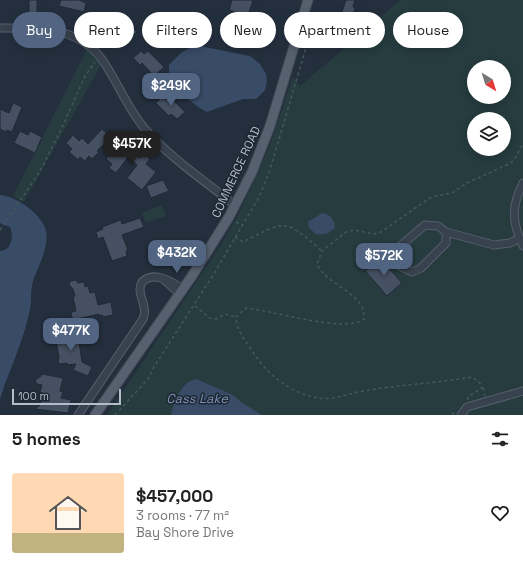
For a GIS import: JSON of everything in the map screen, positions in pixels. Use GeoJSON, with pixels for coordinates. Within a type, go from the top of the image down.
{"type":"FeatureCollection","features":[{"type":"Feature","properties":{"kind":"main road","name":"COMMERCE ROAD"},"geometry":{"type":"LineString","coordinates":[[95,415],[182,292],[213,244],[252,172],[270,126],[308,0]]}},
{"type":"Feature","properties":{"kind":"street"},"geometry":{"type":"LineString","coordinates":[[0,28],[46,29],[62,32],[76,37],[86,43],[100,56],[107,66],[124,98],[145,129],[163,147],[235,205]]}},
{"type":"Feature","properties":{"kind":"street"},"geometry":{"type":"LineString","coordinates":[[523,183],[517,195],[513,212],[517,232],[523,246]]}},
{"type":"Feature","properties":{"kind":"street"},"geometry":{"type":"LineString","coordinates":[[446,232],[446,243],[421,268],[412,272],[400,266],[396,258],[399,247],[425,225],[438,226],[446,232],[494,245],[510,243],[520,238]]}},
{"type":"Feature","properties":{"kind":"street"},"geometry":{"type":"LineString","coordinates":[[78,415],[142,319],[145,311],[140,291],[141,283],[150,277],[161,277],[170,287],[182,292]]}},
{"type":"Feature","properties":{"kind":"street"},"geometry":{"type":"LineString","coordinates":[[461,415],[463,410],[471,406],[523,390]]}},
{"type":"Feature","properties":{"kind":"path"},"geometry":{"type":"LineString","coordinates":[[115,415],[149,378],[152,370],[194,306],[259,197],[269,173],[306,48]]}},
{"type":"Feature","properties":{"kind":"path"},"geometry":{"type":"LineString","coordinates":[[0,230],[49,154],[85,76],[100,56]]}},
{"type":"Feature","properties":{"kind":"path"},"geometry":{"type":"LineString","coordinates":[[484,392],[478,380],[472,377],[362,391],[327,400],[313,397],[290,388],[267,371],[240,333],[236,324],[236,317],[246,308],[321,322],[360,323],[364,319],[364,312],[353,296],[323,274],[319,269],[317,264],[322,251],[346,232],[354,230],[374,234],[382,232],[432,197],[452,192],[467,183],[509,164],[514,160],[523,144]]}},
{"type":"Feature","properties":{"kind":"path"},"geometry":{"type":"LineString","coordinates":[[235,237],[243,242],[273,228],[286,225],[299,231],[322,251]]}},
{"type":"Feature","properties":{"kind":"path"},"geometry":{"type":"LineString","coordinates":[[194,306],[210,318],[216,319],[225,314],[236,317]]}},
{"type":"Feature","properties":{"kind":"path"},"geometry":{"type":"LineString","coordinates":[[471,406],[468,396],[479,390],[482,386]]}},
{"type":"Feature","properties":{"kind":"green space"},"geometry":{"type":"Polygon","coordinates":[[[400,0],[523,0],[523,415],[107,415],[219,248],[237,217],[270,145],[293,76],[300,86],[344,48],[385,48],[385,13],[400,0]]]}},
{"type":"Feature","properties":{"kind":"green space"},"geometry":{"type":"Polygon","coordinates":[[[87,49],[101,65],[24,202],[13,196],[87,49]]]}},
{"type":"Feature","properties":{"kind":"green space"},"geometry":{"type":"Polygon","coordinates":[[[162,205],[166,216],[146,223],[142,213],[162,205]]]}},
{"type":"Feature","properties":{"kind":"water"},"geometry":{"type":"Polygon","coordinates":[[[190,48],[210,48],[250,56],[260,64],[266,74],[267,81],[265,90],[256,99],[243,99],[207,112],[191,101],[175,86],[171,80],[169,75],[169,65],[181,53],[190,48]]]}},
{"type":"Feature","properties":{"kind":"water"},"geometry":{"type":"Polygon","coordinates":[[[0,195],[13,198],[28,207],[44,225],[47,237],[45,250],[32,284],[31,306],[28,319],[0,399],[0,251],[9,246],[12,234],[10,227],[0,223],[0,195]]]}},
{"type":"Feature","properties":{"kind":"water"},"geometry":{"type":"Polygon","coordinates":[[[322,213],[332,218],[335,228],[326,234],[316,234],[309,228],[308,222],[322,213]]]}},
{"type":"Feature","properties":{"kind":"water","name":"Cass Lake"},"geometry":{"type":"Polygon","coordinates":[[[196,379],[233,395],[241,402],[262,415],[171,415],[176,399],[182,388],[186,384],[196,379]]]}},
{"type":"Feature","properties":{"kind":"building"},"geometry":{"type":"Polygon","coordinates":[[[29,0],[37,0],[37,12],[29,12],[29,0]]]}},
{"type":"Feature","properties":{"kind":"building"},"geometry":{"type":"Polygon","coordinates":[[[61,0],[79,0],[86,3],[84,12],[59,6],[61,0]]]}},
{"type":"Feature","properties":{"kind":"building"},"geometry":{"type":"Polygon","coordinates":[[[232,0],[253,0],[249,12],[235,12],[229,10],[232,0]]]}},
{"type":"Feature","properties":{"kind":"building"},"geometry":{"type":"Polygon","coordinates":[[[346,0],[355,0],[353,7],[355,8],[354,12],[342,12],[346,0]]]}},
{"type":"Feature","properties":{"kind":"building"},"geometry":{"type":"Polygon","coordinates":[[[141,51],[144,54],[148,51],[164,67],[154,76],[142,63],[140,65],[133,58],[141,51]]]}},
{"type":"Feature","properties":{"kind":"building"},"geometry":{"type":"Polygon","coordinates":[[[169,96],[185,112],[177,119],[171,114],[169,116],[156,103],[162,97],[166,100],[169,96]]]}},
{"type":"Feature","properties":{"kind":"building"},"geometry":{"type":"Polygon","coordinates":[[[13,103],[22,107],[12,132],[7,130],[6,132],[0,129],[0,109],[9,113],[13,103]]]}},
{"type":"Feature","properties":{"kind":"building"},"geometry":{"type":"Polygon","coordinates":[[[102,129],[111,137],[97,151],[99,152],[92,159],[89,156],[85,161],[80,157],[78,160],[69,152],[72,149],[66,143],[73,135],[79,141],[82,138],[88,144],[102,129]]]}},
{"type":"Feature","properties":{"kind":"building"},"geometry":{"type":"Polygon","coordinates":[[[20,131],[28,135],[30,131],[42,137],[35,153],[14,143],[20,131]]]}},
{"type":"Feature","properties":{"kind":"building"},"geometry":{"type":"Polygon","coordinates":[[[118,142],[140,158],[143,153],[150,159],[146,164],[156,172],[142,190],[127,178],[137,165],[128,157],[116,173],[109,168],[112,164],[106,159],[118,142]]]}},
{"type":"Feature","properties":{"kind":"building"},"geometry":{"type":"Polygon","coordinates":[[[163,180],[169,191],[151,198],[146,186],[163,180]]]}},
{"type":"Feature","properties":{"kind":"building"},"geometry":{"type":"Polygon","coordinates":[[[140,218],[144,227],[122,235],[128,250],[126,251],[127,256],[112,261],[103,237],[98,239],[96,232],[103,229],[102,227],[121,220],[122,224],[140,218]]]}},
{"type":"Feature","properties":{"kind":"building"},"geometry":{"type":"Polygon","coordinates":[[[380,258],[402,283],[387,296],[365,271],[380,258]]]}},
{"type":"Feature","properties":{"kind":"building"},"geometry":{"type":"Polygon","coordinates":[[[76,280],[78,283],[84,282],[85,287],[88,286],[90,293],[95,292],[98,305],[111,302],[113,315],[103,317],[102,315],[99,316],[99,314],[73,320],[71,315],[72,312],[76,311],[73,297],[75,296],[69,283],[76,280]]]}},
{"type":"Feature","properties":{"kind":"building"},"geometry":{"type":"Polygon","coordinates":[[[75,330],[76,336],[78,335],[82,362],[92,367],[88,376],[73,370],[76,364],[67,365],[67,363],[60,364],[58,362],[59,357],[55,336],[63,331],[75,330]]]}},
{"type":"Feature","properties":{"kind":"building"},"geometry":{"type":"Polygon","coordinates":[[[42,374],[63,378],[60,391],[63,392],[61,398],[71,400],[68,413],[35,409],[40,405],[42,393],[40,392],[42,385],[37,384],[35,380],[42,374]]]}}]}
